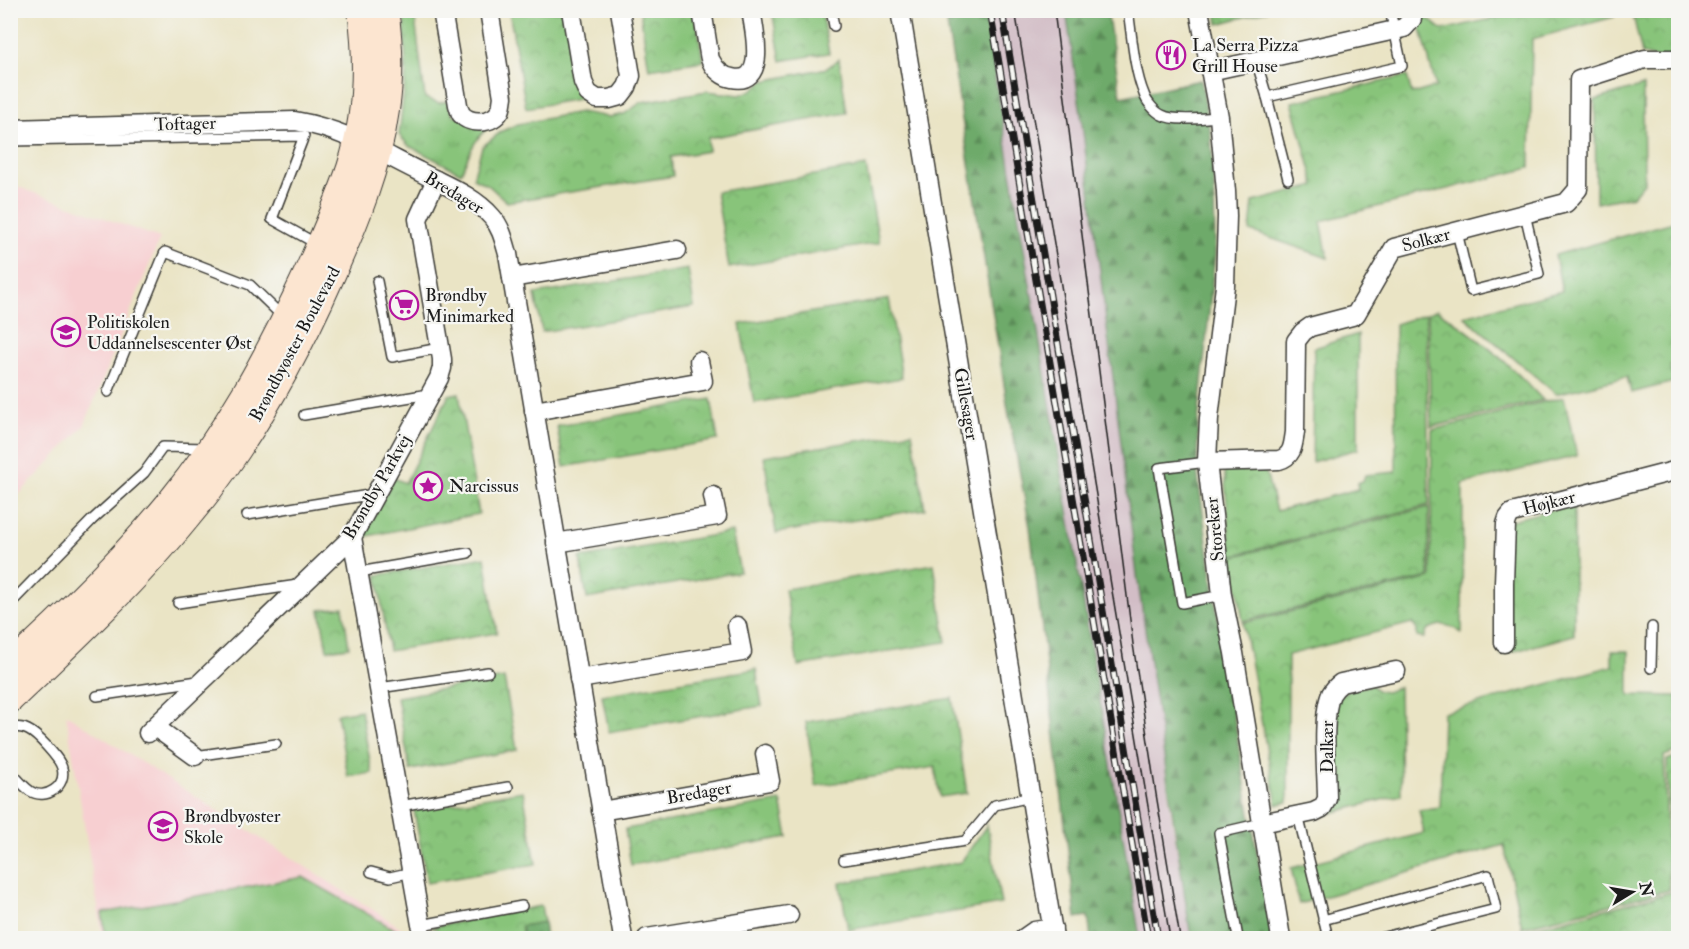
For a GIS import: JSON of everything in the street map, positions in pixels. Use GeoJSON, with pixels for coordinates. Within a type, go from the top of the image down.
{"type":"FeatureCollection","features":[{"type":"Feature","properties":{"kind":"street","name":"Brøndbyøster Boulevard"},"geometry":{"type":"LineString","coordinates":[[10,700],[155,556],[219,476],[261,412],[296,325],[330,251],[356,218],[367,145],[362,10]]}},
{"type":"Feature","properties":{"kind":"street","name":"Brøndbyøster Boulevard"},"geometry":{"type":"LineString","coordinates":[[367,145],[386,110],[390,76],[385,10]]}},
{"type":"Feature","properties":{"kind":"street"},"geometry":{"type":"LineString","coordinates":[[442,10],[460,113],[476,122],[493,118],[500,111],[503,97],[489,10]]}},
{"type":"Feature","properties":{"kind":"street"},"geometry":{"type":"LineString","coordinates":[[571,10],[583,82],[588,93],[597,99],[609,99],[620,96],[631,76],[620,10]]}},
{"type":"Feature","properties":{"kind":"street"},"geometry":{"type":"LineString","coordinates":[[702,10],[711,62],[720,73],[729,78],[739,79],[746,77],[752,70],[758,55],[751,10]]}},
{"type":"Feature","properties":{"kind":"street","name":"Gillesager"},"geometry":{"type":"LineString","coordinates":[[900,10],[1054,933],[1034,932],[1024,939]]}},
{"type":"Feature","properties":{"kind":"street","name":"Storekær"},"geometry":{"type":"LineString","coordinates":[[1199,10],[1219,117],[1227,226],[1225,286],[1209,418],[1208,462],[1222,595],[1234,653],[1281,939]]}},
{"type":"Feature","properties":{"kind":"street"},"geometry":{"type":"LineString","coordinates":[[1210,71],[1404,28],[1412,19],[1411,10]]}},
{"type":"Feature","properties":{"kind":"street","name":"Solkær"},"geometry":{"type":"LineString","coordinates":[[1208,462],[1262,461],[1285,458],[1293,447],[1294,440],[1296,341],[1310,327],[1356,314],[1394,248],[1566,203],[1578,189],[1579,80],[1645,59],[1678,59]]}},
{"type":"Feature","properties":{"kind":"street","name":"Toftager"},"geometry":{"type":"LineString","coordinates":[[10,129],[296,121],[319,125],[367,145]]}},
{"type":"Feature","properties":{"kind":"street","name":"Bredager"},"geometry":{"type":"LineString","coordinates":[[367,145],[480,206],[491,216],[504,237],[623,939]]}},
{"type":"Feature","properties":{"kind":"street","name":"Brøndby Parkvej"},"geometry":{"type":"LineString","coordinates":[[195,756],[152,730],[352,537],[439,378],[442,368],[440,348],[418,219],[435,180]]}},
{"type":"Feature","properties":{"kind":"street"},"geometry":{"type":"LineString","coordinates":[[512,278],[677,250]]}},
{"type":"Feature","properties":{"kind":"street","name":"Brøndbyøster Boulevard"},"geometry":{"type":"LineString","coordinates":[[10,666],[110,568],[170,502],[296,325]]}},
{"type":"Feature","properties":{"kind":"street"},"geometry":{"type":"LineString","coordinates":[[534,411],[703,381],[699,361]]}},
{"type":"Feature","properties":{"kind":"street","name":"Højkær"},"geometry":{"type":"LineString","coordinates":[[1504,643],[1506,524],[1512,513],[1678,470]]}},
{"type":"Feature","properties":{"kind":"street"},"geometry":{"type":"LineString","coordinates":[[556,543],[717,516],[714,496]]}},
{"type":"Feature","properties":{"kind":"street"},"geometry":{"type":"LineString","coordinates":[[352,537],[421,925]]}},
{"type":"Feature","properties":{"kind":"street"},"geometry":{"type":"LineString","coordinates":[[579,679],[742,652],[738,626]]}},
{"type":"Feature","properties":{"kind":"street","name":"Dalkær"},"geometry":{"type":"LineString","coordinates":[[1262,823],[1318,810],[1325,804],[1327,799],[1326,715],[1331,695],[1341,683],[1396,671]]}},
{"type":"Feature","properties":{"kind":"street","name":"Bredager"},"geometry":{"type":"LineString","coordinates":[[602,811],[770,781],[765,754]]}},
{"type":"Feature","properties":{"kind":"street"},"geometry":{"type":"LineString","coordinates":[[647,939],[789,915]]}},
{"type":"Feature","properties":{"kind":"lane"},"geometry":{"type":"LineString","coordinates":[[831,10],[834,26]]}},
{"type":"Feature","properties":{"kind":"lane"},"geometry":{"type":"LineString","coordinates":[[1128,10],[1144,97],[1163,116],[1193,119],[1219,117]]}},
{"type":"Feature","properties":{"kind":"lane"},"geometry":{"type":"LineString","coordinates":[[1267,97],[1402,66],[1390,10]]}},
{"type":"Feature","properties":{"kind":"lane"},"geometry":{"type":"LineString","coordinates":[[1256,60],[1288,179]]}},
{"type":"Feature","properties":{"kind":"lane"},"geometry":{"type":"LineString","coordinates":[[10,141],[304,136],[272,219],[330,251]]}},
{"type":"Feature","properties":{"kind":"lane"},"geometry":{"type":"LineString","coordinates":[[1457,232],[1471,291],[1539,274],[1525,214]]}},
{"type":"Feature","properties":{"kind":"lane"},"geometry":{"type":"LineString","coordinates":[[108,392],[165,252],[250,285],[296,325]]}},
{"type":"Feature","properties":{"kind":"lane"},"geometry":{"type":"LineString","coordinates":[[377,281],[392,357],[440,348]]}},
{"type":"Feature","properties":{"kind":"lane"},"geometry":{"type":"LineString","coordinates":[[304,415],[430,393]]}},
{"type":"Feature","properties":{"kind":"lane"},"geometry":{"type":"LineString","coordinates":[[10,604],[92,520],[144,473],[163,447],[210,448]]}},
{"type":"Feature","properties":{"kind":"lane"},"geometry":{"type":"LineString","coordinates":[[1208,462],[1159,468],[1182,603],[1222,595]]}},
{"type":"Feature","properties":{"kind":"lane"},"geometry":{"type":"LineString","coordinates":[[247,514],[376,494]]}},
{"type":"Feature","properties":{"kind":"lane"},"geometry":{"type":"LineString","coordinates":[[359,572],[468,553]]}},
{"type":"Feature","properties":{"kind":"lane"},"geometry":{"type":"LineString","coordinates":[[178,603],[303,584]]}},
{"type":"Feature","properties":{"kind":"lane"},"geometry":{"type":"LineString","coordinates":[[1651,668],[1652,627]]}},
{"type":"Feature","properties":{"kind":"lane"},"geometry":{"type":"LineString","coordinates":[[379,688],[488,672]]}},
{"type":"Feature","properties":{"kind":"lane"},"geometry":{"type":"LineString","coordinates":[[97,696],[204,680]]}},
{"type":"Feature","properties":{"kind":"lane"},"geometry":{"type":"LineString","coordinates":[[10,729],[21,728],[35,735],[58,760],[63,776],[54,791],[37,794],[29,790],[10,771]]}},
{"type":"Feature","properties":{"kind":"lane"},"geometry":{"type":"LineString","coordinates":[[195,756],[276,744]]}},
{"type":"Feature","properties":{"kind":"lane"},"geometry":{"type":"LineString","coordinates":[[400,806],[508,787]]}},
{"type":"Feature","properties":{"kind":"lane"},"geometry":{"type":"LineString","coordinates":[[844,860],[965,841],[995,805],[1031,797]]}},
{"type":"Feature","properties":{"kind":"lane"},"geometry":{"type":"LineString","coordinates":[[1298,815],[1328,939]]}},
{"type":"Feature","properties":{"kind":"lane"},"geometry":{"type":"LineString","coordinates":[[1238,939],[1219,833],[1262,823]]}},
{"type":"Feature","properties":{"kind":"lane"},"geometry":{"type":"LineString","coordinates":[[371,872],[390,877],[412,872]]}},
{"type":"Feature","properties":{"kind":"lane"},"geometry":{"type":"LineString","coordinates":[[1323,920],[1488,875],[1496,909],[1380,939]]}},
{"type":"Feature","properties":{"kind":"lane"},"geometry":{"type":"LineString","coordinates":[[421,925],[522,906]]}},
{"type":"Feature","properties":{"kind":"shaded area"},"geometry":{"type":"Polygon","coordinates":[[[984,11],[1066,11],[1171,814],[1191,938],[1140,938],[984,11]]]}},
{"type":"Feature","properties":{"kind":"shaded area","name":"Politiskolen Uddannelsescenter Øst"},"geometry":{"type":"Polygon","coordinates":[[[10,184],[160,238],[84,426],[11,503],[10,184]]]}},
{"type":"Feature","properties":{"kind":"shaded area","name":"Brøndbyøster Skole"},"geometry":{"type":"Polygon","coordinates":[[[66,714],[417,938],[103,938],[66,714]]]}},
{"type":"Feature","properties":{"kind":"green space"},"geometry":{"type":"Polygon","coordinates":[[[1216,10],[1267,10],[1267,11],[1218,24],[1216,10]]]}},
{"type":"Feature","properties":{"kind":"green space"},"geometry":{"type":"Polygon","coordinates":[[[404,11],[414,11],[425,98],[439,103],[447,101],[453,115],[490,126],[476,142],[461,173],[409,146],[399,135],[406,74],[404,11]]]}},
{"type":"Feature","properties":{"kind":"green space"},"geometry":{"type":"Polygon","coordinates":[[[509,11],[565,11],[580,99],[526,108],[509,11]]]}},
{"type":"Feature","properties":{"kind":"green space"},"geometry":{"type":"Polygon","coordinates":[[[640,11],[695,11],[703,61],[649,69],[640,11]]]}},
{"type":"Feature","properties":{"kind":"green space"},"geometry":{"type":"Polygon","coordinates":[[[772,11],[821,11],[829,53],[781,61],[772,11]]]}},
{"type":"Feature","properties":{"kind":"green space"},"geometry":{"type":"Polygon","coordinates":[[[945,11],[984,11],[1140,938],[1091,938],[1088,916],[1076,918],[1030,527],[1009,416],[945,11]]]}},
{"type":"Feature","properties":{"kind":"green space"},"geometry":{"type":"Polygon","coordinates":[[[1066,11],[1107,11],[1121,97],[1201,80],[1211,136],[1215,254],[1198,421],[1197,470],[1218,619],[1273,938],[1191,938],[1137,575],[1080,107],[1066,11]]]}},
{"type":"Feature","properties":{"kind":"green space"},"geometry":{"type":"Polygon","coordinates":[[[1527,11],[1613,11],[1614,17],[1532,39],[1530,168],[1321,221],[1328,258],[1250,231],[1253,202],[1315,186],[1292,102],[1407,76],[1412,94],[1436,87],[1420,25],[1420,12],[1442,30],[1527,11]]]}},
{"type":"Feature","properties":{"kind":"green space"},"geometry":{"type":"Polygon","coordinates":[[[1632,11],[1678,11],[1678,66],[1642,54],[1632,11]]]}},
{"type":"Feature","properties":{"kind":"green space"},"geometry":{"type":"Polygon","coordinates":[[[839,59],[847,113],[708,138],[708,151],[671,157],[673,176],[507,202],[488,185],[473,178],[482,147],[502,131],[518,124],[580,112],[610,117],[624,114],[642,102],[707,91],[740,95],[764,81],[827,68],[839,59]]]}},
{"type":"Feature","properties":{"kind":"green space"},"geometry":{"type":"Polygon","coordinates":[[[1643,86],[1644,183],[1633,196],[1596,203],[1595,100],[1643,86]]]}},
{"type":"Feature","properties":{"kind":"green space"},"geometry":{"type":"Polygon","coordinates":[[[1678,165],[1678,364],[1670,366],[1674,382],[1631,393],[1627,377],[1556,394],[1464,316],[1562,291],[1555,255],[1677,221],[1678,165]]]}},
{"type":"Feature","properties":{"kind":"green space"},"geometry":{"type":"Polygon","coordinates":[[[866,166],[879,243],[729,268],[716,192],[866,166]]]}},
{"type":"Feature","properties":{"kind":"green space"},"geometry":{"type":"Polygon","coordinates":[[[688,269],[694,307],[542,332],[535,294],[688,269]]]}},
{"type":"Feature","properties":{"kind":"green space"},"geometry":{"type":"Polygon","coordinates":[[[889,299],[902,378],[754,403],[740,324],[889,299]]]}},
{"type":"Feature","properties":{"kind":"green space"},"geometry":{"type":"Polygon","coordinates":[[[1437,310],[1493,352],[1543,400],[1431,427],[1428,313],[1437,310]]]}},
{"type":"Feature","properties":{"kind":"green space"},"geometry":{"type":"Polygon","coordinates":[[[1426,314],[1429,505],[1231,556],[1224,469],[1266,472],[1276,511],[1358,489],[1357,483],[1363,481],[1365,475],[1396,472],[1395,324],[1426,314]]]}},
{"type":"Feature","properties":{"kind":"green space"},"geometry":{"type":"Polygon","coordinates":[[[1358,334],[1358,449],[1312,462],[1314,348],[1358,334]]]}},
{"type":"Feature","properties":{"kind":"green space"},"geometry":{"type":"Polygon","coordinates":[[[459,393],[479,514],[363,537],[394,478],[405,483],[449,395],[459,393]]]}},
{"type":"Feature","properties":{"kind":"green space"},"geometry":{"type":"Polygon","coordinates":[[[1564,397],[1577,456],[1463,484],[1462,633],[1449,626],[1441,625],[1427,630],[1424,638],[1417,637],[1417,630],[1412,623],[1288,655],[1288,802],[1277,805],[1243,623],[1431,578],[1432,430],[1564,397]]]}},
{"type":"Feature","properties":{"kind":"green space"},"geometry":{"type":"Polygon","coordinates":[[[711,399],[718,440],[564,467],[557,426],[711,399]]]}},
{"type":"Feature","properties":{"kind":"green space"},"geometry":{"type":"Polygon","coordinates":[[[912,432],[925,509],[776,533],[764,456],[912,432]]]}},
{"type":"Feature","properties":{"kind":"green space"},"geometry":{"type":"Polygon","coordinates":[[[1574,504],[1574,635],[1501,655],[1504,522],[1574,504]]]}},
{"type":"Feature","properties":{"kind":"green space"},"geometry":{"type":"Polygon","coordinates":[[[1429,507],[1429,577],[1243,621],[1232,557],[1429,507]]]}},
{"type":"Feature","properties":{"kind":"green space"},"geometry":{"type":"Polygon","coordinates":[[[732,532],[740,572],[587,599],[580,558],[732,532]]]}},
{"type":"Feature","properties":{"kind":"green space"},"geometry":{"type":"Polygon","coordinates":[[[485,557],[497,633],[389,651],[377,575],[485,557]]]}},
{"type":"Feature","properties":{"kind":"green space"},"geometry":{"type":"Polygon","coordinates":[[[934,564],[946,642],[798,666],[785,589],[934,564]]]}},
{"type":"Feature","properties":{"kind":"green space"},"geometry":{"type":"Polygon","coordinates":[[[343,607],[349,647],[327,650],[320,610],[343,607]]]}},
{"type":"Feature","properties":{"kind":"green space"},"geometry":{"type":"Polygon","coordinates":[[[1612,651],[1629,651],[1629,695],[1678,696],[1678,751],[1664,756],[1669,890],[1522,927],[1504,845],[1299,904],[1291,868],[1424,833],[1419,810],[1440,807],[1443,713],[1612,666],[1612,651]]]}},
{"type":"Feature","properties":{"kind":"green space"},"geometry":{"type":"Polygon","coordinates":[[[756,669],[762,706],[609,732],[602,695],[756,669]]]}},
{"type":"Feature","properties":{"kind":"green space"},"geometry":{"type":"Polygon","coordinates":[[[504,678],[517,750],[410,770],[397,697],[504,678]]]}},
{"type":"Feature","properties":{"kind":"green space"},"geometry":{"type":"Polygon","coordinates":[[[1372,685],[1378,691],[1386,692],[1399,687],[1401,795],[1327,814],[1336,797],[1342,794],[1342,769],[1335,769],[1337,701],[1347,691],[1372,685]]]}},
{"type":"Feature","properties":{"kind":"green space"},"geometry":{"type":"Polygon","coordinates":[[[952,698],[967,793],[940,797],[935,767],[816,786],[806,722],[952,698]]]}},
{"type":"Feature","properties":{"kind":"green space"},"geometry":{"type":"Polygon","coordinates":[[[361,710],[372,773],[348,777],[337,714],[361,710]]]}},
{"type":"Feature","properties":{"kind":"green space"},"geometry":{"type":"Polygon","coordinates":[[[1678,756],[1678,938],[1494,938],[1672,892],[1667,760],[1678,756]]]}},
{"type":"Feature","properties":{"kind":"green space"},"geometry":{"type":"Polygon","coordinates":[[[523,791],[536,864],[427,883],[414,810],[523,791]]]}},
{"type":"Feature","properties":{"kind":"green space"},"geometry":{"type":"Polygon","coordinates":[[[781,801],[788,837],[631,865],[625,829],[781,801]]]}},
{"type":"Feature","properties":{"kind":"green space"},"geometry":{"type":"Polygon","coordinates":[[[987,825],[1001,904],[848,930],[840,883],[961,862],[987,825]]]}},
{"type":"Feature","properties":{"kind":"green space"},"geometry":{"type":"Polygon","coordinates":[[[303,877],[401,933],[402,938],[106,938],[102,913],[303,877]]]}},
{"type":"Feature","properties":{"kind":"green space"},"geometry":{"type":"Polygon","coordinates":[[[541,906],[544,922],[521,926],[523,938],[449,938],[432,927],[541,906]]]}},
{"type":"Feature","properties":{"kind":"green space"},"geometry":{"type":"Polygon","coordinates":[[[544,922],[546,938],[523,938],[521,926],[544,922]]]}},
{"type":"Feature","properties":{"kind":"tram line"},"geometry":{"type":"LineString","coordinates":[[1015,10],[1170,938]]}},
{"type":"Feature","properties":{"kind":"tram line"},"geometry":{"type":"LineString","coordinates":[[1054,10],[1133,644],[1180,938]]}},
{"type":"Feature","properties":{"kind":"railway"},"geometry":{"type":"LineString","coordinates":[[990,10],[1148,938]]}},
{"type":"Feature","properties":{"kind":"railway"},"geometry":{"type":"LineString","coordinates":[[1002,10],[1158,938]]}},
{"type":"Feature","properties":{"kind":"place","name":"La Serra Pizza Grill House"},"geometry":{"type":"Point","coordinates":[1171,55]}},
{"type":"Feature","properties":{"kind":"place","name":"Brøndby Minimarked"},"geometry":{"type":"Point","coordinates":[404,305]}},
{"type":"Feature","properties":{"kind":"place","name":"Politiskolen Uddannelsescenter Øst"},"geometry":{"type":"Point","coordinates":[66,332]}},
{"type":"Feature","properties":{"kind":"place","name":"Narcissus"},"geometry":{"type":"Point","coordinates":[428,486]}},
{"type":"Feature","properties":{"kind":"place","name":"Brøndbyøster Skole"},"geometry":{"type":"Point","coordinates":[163,826]}}]}
